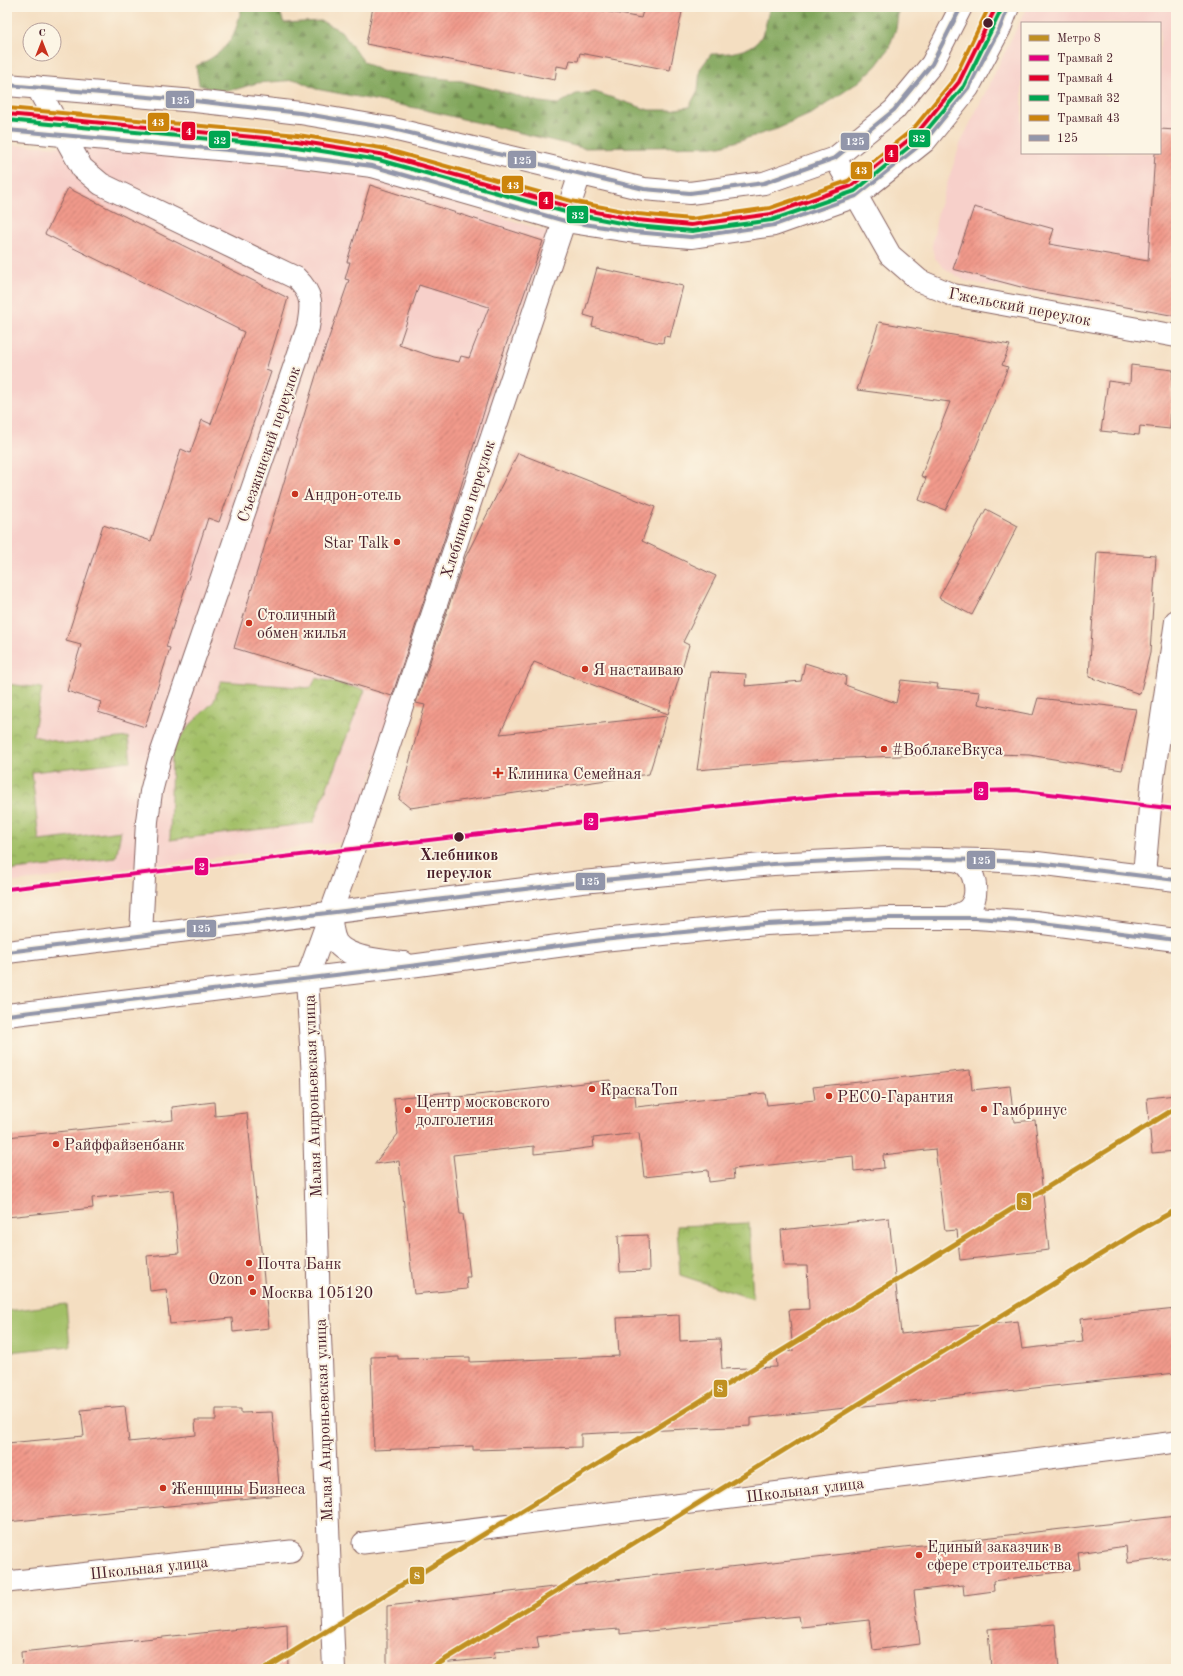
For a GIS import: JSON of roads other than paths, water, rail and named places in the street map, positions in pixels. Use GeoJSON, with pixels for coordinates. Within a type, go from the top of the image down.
{"type":"FeatureCollection","features":[{"type":"Feature","properties":{"kind":"street"},"geometry":{"type":"LineString","coordinates":[[7,85],[195,101],[352,122],[389,128],[644,189],[690,193],[764,183],[835,158],[894,110],[932,64],[961,7]]}},
{"type":"Feature","properties":{"kind":"street"},"geometry":{"type":"LineString","coordinates":[[7,130],[294,156],[372,166],[565,221],[635,232],[691,237],[774,225],[856,196],[925,141],[968,88],[1000,28],[1008,7]]}},
{"type":"Feature","properties":{"kind":"street","name":"Съезжинский переулок"},"geometry":{"type":"LineString","coordinates":[[37,87],[61,134],[82,168],[101,184],[296,278],[305,287],[310,298],[311,311],[308,327],[160,757],[151,792],[147,821],[141,936]]}},
{"type":"Feature","properties":{"kind":"street","name":"Гжельский переулок"},"geometry":{"type":"LineString","coordinates":[[835,158],[890,255],[920,281],[953,295],[1176,336]]}},
{"type":"Feature","properties":{"kind":"street","name":"Хлебников переулок"},"geometry":{"type":"LineString","coordinates":[[307,979],[359,834],[580,174]]}},
{"type":"Feature","properties":{"kind":"street"},"geometry":{"type":"LineString","coordinates":[[1144,875],[1152,786],[1176,621]]}},
{"type":"Feature","properties":{"kind":"street"},"geometry":{"type":"LineString","coordinates":[[7,952],[582,882],[773,864],[888,858],[1037,862],[1176,880]]}},
{"type":"Feature","properties":{"kind":"street"},"geometry":{"type":"LineString","coordinates":[[945,859],[960,861],[969,867],[975,886],[975,896],[971,906],[962,914],[948,918]]}},
{"type":"Feature","properties":{"kind":"street","name":"Хлебников переулок"},"geometry":{"type":"LineString","coordinates":[[331,913],[331,925],[336,942],[350,953],[374,959],[418,965]]}},
{"type":"Feature","properties":{"kind":"street"},"geometry":{"type":"LineString","coordinates":[[7,1015],[307,979],[602,940],[766,924],[888,918],[948,918],[1035,922],[1176,940]]}},
{"type":"Feature","properties":{"kind":"street","name":"Малая Андроньевская улица"},"geometry":{"type":"LineString","coordinates":[[307,979],[313,1078],[319,1312],[334,1669]]}},
{"type":"Feature","properties":{"kind":"street","name":"Школьная улица"},"geometry":{"type":"LineString","coordinates":[[363,1543],[1176,1442]]}},
{"type":"Feature","properties":{"kind":"street","name":"Школьная улица"},"geometry":{"type":"LineString","coordinates":[[7,1582],[291,1551]]}},
{"type":"Feature","properties":{"kind":"metro line","name":"8"},"geometry":{"type":"LineString","coordinates":[[265,1669],[1176,1108]]}},
{"type":"Feature","properties":{"kind":"metro line","name":"8"},"geometry":{"type":"LineString","coordinates":[[430,1669],[1145,1227],[1176,1210]]}},
{"type":"Feature","properties":{"kind":"tram line","name":"43"},"geometry":{"type":"LineString","coordinates":[[8,108],[298,135],[381,148],[571,201],[638,214],[691,219],[770,208],[848,181],[913,129],[954,79],[989,7]]}},
{"type":"Feature","properties":{"kind":"tram line","name":"4"},"geometry":{"type":"LineString","coordinates":[[7,114],[297,141],[380,154],[570,207],[637,220],[691,225],[771,214],[851,186],[917,133],[959,82],[996,7]]}},
{"type":"Feature","properties":{"kind":"tram line","name":"32"},"geometry":{"type":"LineString","coordinates":[[7,120],[296,147],[379,160],[569,213],[636,226],[692,231],[772,220],[855,191],[921,137],[964,86],[1001,10]]}},
{"type":"Feature","properties":{"kind":"tram line","name":"2"},"geometry":{"type":"LineString","coordinates":[[7,889],[731,805],[838,795],[1016,790],[1176,809]]}},
{"type":"Feature","properties":{"kind":"place","name":"Андрон-отель"},"geometry":{"type":"Point","coordinates":[295,494]}},
{"type":"Feature","properties":{"kind":"place","name":"Star Talk"},"geometry":{"type":"Point","coordinates":[397,542]}},
{"type":"Feature","properties":{"kind":"place","name":"Столичный обмен жилья"},"geometry":{"type":"Point","coordinates":[249,623]}},
{"type":"Feature","properties":{"kind":"place","name":"Я настаиваю"},"geometry":{"type":"Point","coordinates":[585,669]}},
{"type":"Feature","properties":{"kind":"place","name":"#ВоблакеВкуса"},"geometry":{"type":"Point","coordinates":[884,749]}},
{"type":"Feature","properties":{"kind":"place","name":"Клиника Семейная"},"geometry":{"type":"Point","coordinates":[498,773]}},
{"type":"Feature","properties":{"kind":"place","name":"Хлебников переулок"},"geometry":{"type":"Point","coordinates":[459,837]}},
{"type":"Feature","properties":{"kind":"place","name":"КраскаТоп"},"geometry":{"type":"Point","coordinates":[592,1089]}},
{"type":"Feature","properties":{"kind":"place","name":"РЕСО-Гарантия"},"geometry":{"type":"Point","coordinates":[829,1096]}},
{"type":"Feature","properties":{"kind":"place","name":"Гамбринус"},"geometry":{"type":"Point","coordinates":[984,1109]}},
{"type":"Feature","properties":{"kind":"place","name":"Центр московского долголетия"},"geometry":{"type":"Point","coordinates":[408,1110]}},
{"type":"Feature","properties":{"kind":"place","name":"Райффайзенбанк"},"geometry":{"type":"Point","coordinates":[56,1144]}},
{"type":"Feature","properties":{"kind":"place","name":"Почта Банк"},"geometry":{"type":"Point","coordinates":[249,1263]}},
{"type":"Feature","properties":{"kind":"place","name":"Ozon"},"geometry":{"type":"Point","coordinates":[251,1278]}},
{"type":"Feature","properties":{"kind":"place","name":"Москва 105120"},"geometry":{"type":"Point","coordinates":[253,1292]}},
{"type":"Feature","properties":{"kind":"place","name":"Женщины Бизнеса"},"geometry":{"type":"Point","coordinates":[163,1488]}},
{"type":"Feature","properties":{"kind":"place","name":"Единый заказчик в сфере строительства"},"geometry":{"type":"Point","coordinates":[919,1555]}}]}
